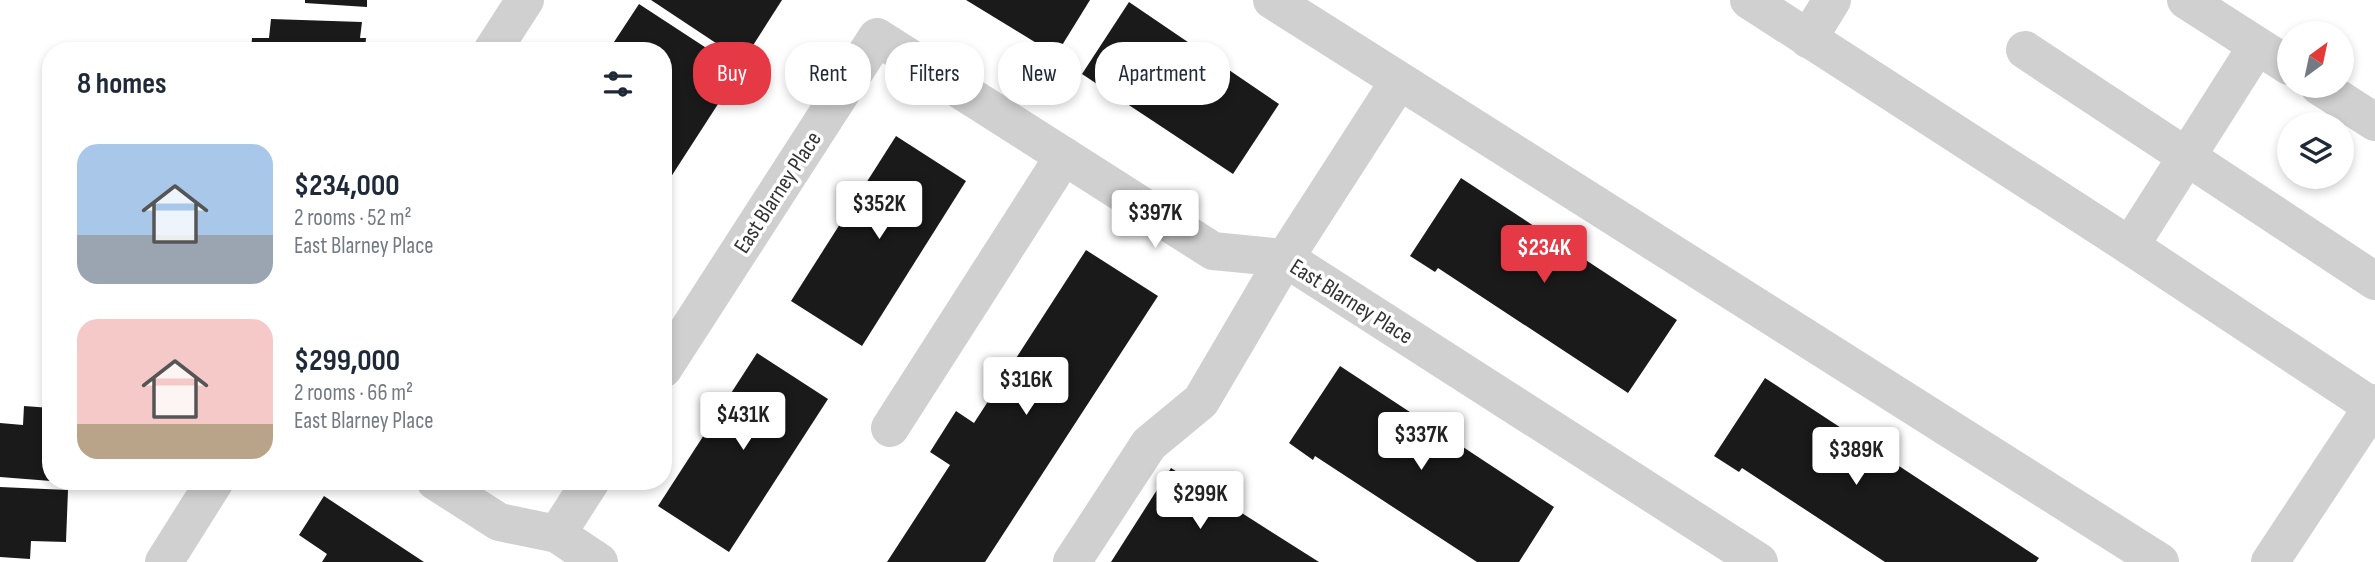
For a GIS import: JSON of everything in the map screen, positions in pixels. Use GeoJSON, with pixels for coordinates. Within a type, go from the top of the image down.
{"type":"FeatureCollection","features":[{"type":"Feature","properties":{"kind":"street"},"geometry":{"type":"LineString","coordinates":[[498,42],[525,0]]}},
{"type":"Feature","properties":{"kind":"street"},"geometry":{"type":"LineString","coordinates":[[1272,0],[2153,560]]}},
{"type":"Feature","properties":{"kind":"street"},"geometry":{"type":"LineString","coordinates":[[1749,0],[2374,405],[2270,562]]}},
{"type":"Feature","properties":{"kind":"street"},"geometry":{"type":"LineString","coordinates":[[1808,39],[1832,0]]}},
{"type":"Feature","properties":{"kind":"street"},"geometry":{"type":"LineString","coordinates":[[2186,0],[2277,58]]}},
{"type":"Feature","properties":{"kind":"street","name":"East Blarney Place"},"geometry":{"type":"LineString","coordinates":[[672,355],[877,37],[1213,251],[1285,258],[1759,562]]}},
{"type":"Feature","properties":{"kind":"street"},"geometry":{"type":"LineString","coordinates":[[2130,246],[2257,46]]}},
{"type":"Feature","properties":{"kind":"street"},"geometry":{"type":"LineString","coordinates":[[2025,50],[2375,281]]}},
{"type":"Feature","properties":{"kind":"street"},"geometry":{"type":"LineString","coordinates":[[1072,562],[1149,444],[1202,401],[1285,258],[1399,81]]}},
{"type":"Feature","properties":{"kind":"street"},"geometry":{"type":"LineString","coordinates":[[2338,98],[2375,122]]}},
{"type":"Feature","properties":{"kind":"street"},"geometry":{"type":"LineString","coordinates":[[890,428],[1064,156]]}},
{"type":"Feature","properties":{"kind":"street"},"geometry":{"type":"LineString","coordinates":[[164,562],[209,490]]}},
{"type":"Feature","properties":{"kind":"street"},"geometry":{"type":"LineString","coordinates":[[449,490],[499,522],[558,534],[599,562]]}},
{"type":"Feature","properties":{"kind":"street"},"geometry":{"type":"LineString","coordinates":[[558,534],[585,490]]}},
{"type":"Feature","properties":{"kind":"building"},"geometry":{"type":"Polygon","coordinates":[[[305,0],[367,0],[367,7],[305,3],[305,0]]]}},
{"type":"Feature","properties":{"kind":"building"},"geometry":{"type":"Polygon","coordinates":[[[651,0],[782,0],[755,42],[714,42],[651,0]]]}},
{"type":"Feature","properties":{"kind":"building"},"geometry":{"type":"Polygon","coordinates":[[[966,0],[1090,0],[1064,42],[1035,42],[966,0]]]}},
{"type":"Feature","properties":{"kind":"building"},"geometry":{"type":"Polygon","coordinates":[[[1129,2],[1188,42],[1103,42],[1129,2]]]}},
{"type":"Feature","properties":{"kind":"building"},"geometry":{"type":"Polygon","coordinates":[[[639,4],[697,42],[693,42],[693,105],[717,105],[672,175],[672,42],[614,42],[639,4]]]}},
{"type":"Feature","properties":{"kind":"building"},"geometry":{"type":"Polygon","coordinates":[[[271,19],[362,22],[360,38],[366,38],[366,42],[252,42],[252,38],[269,38],[271,19]]]}},
{"type":"Feature","properties":{"kind":"building"},"geometry":{"type":"Polygon","coordinates":[[[1095,54],[1095,83],[1082,74],[1095,54]]]}},
{"type":"Feature","properties":{"kind":"building"},"geometry":{"type":"Polygon","coordinates":[[[1230,71],[1279,104],[1233,174],[1129,105],[1230,105],[1230,71]]]}},
{"type":"Feature","properties":{"kind":"building"},"geometry":{"type":"Polygon","coordinates":[[[896,136],[966,181],[862,346],[791,301],[896,136]]]}},
{"type":"Feature","properties":{"kind":"building"},"geometry":{"type":"Polygon","coordinates":[[[1461,178],[1677,320],[1628,393],[1438,268],[1435,272],[1410,256],[1461,178]]]}},
{"type":"Feature","properties":{"kind":"building"},"geometry":{"type":"Polygon","coordinates":[[[1086,250],[1158,296],[985,562],[887,562],[950,465],[930,452],[956,411],[974,423],[1086,250]]]}},
{"type":"Feature","properties":{"kind":"building"},"geometry":{"type":"Polygon","coordinates":[[[757,353],[828,399],[729,552],[658,506],[668,490],[672,490],[672,484],[757,353]]]}},
{"type":"Feature","properties":{"kind":"building"},"geometry":{"type":"Polygon","coordinates":[[[1340,366],[1554,507],[1519,562],[1477,562],[1315,456],[1313,460],[1289,443],[1340,366]]]}},
{"type":"Feature","properties":{"kind":"building"},"geometry":{"type":"Polygon","coordinates":[[[1765,378],[2039,558],[2036,562],[1885,562],[1742,468],[1739,472],[1714,456],[1765,378]]]}},
{"type":"Feature","properties":{"kind":"building"},"geometry":{"type":"Polygon","coordinates":[[[24,406],[42,407],[42,480],[0,477],[0,423],[23,425],[24,406]]]}},
{"type":"Feature","properties":{"kind":"building"},"geometry":{"type":"Polygon","coordinates":[[[1171,468],[1319,562],[1111,562],[1171,468]]]}},
{"type":"Feature","properties":{"kind":"building"},"geometry":{"type":"Polygon","coordinates":[[[0,487],[68,490],[66,542],[31,541],[30,559],[0,557],[0,487]]]}},
{"type":"Feature","properties":{"kind":"building"},"geometry":{"type":"Polygon","coordinates":[[[324,496],[424,562],[322,562],[327,554],[299,535],[324,496]]]}}]}
